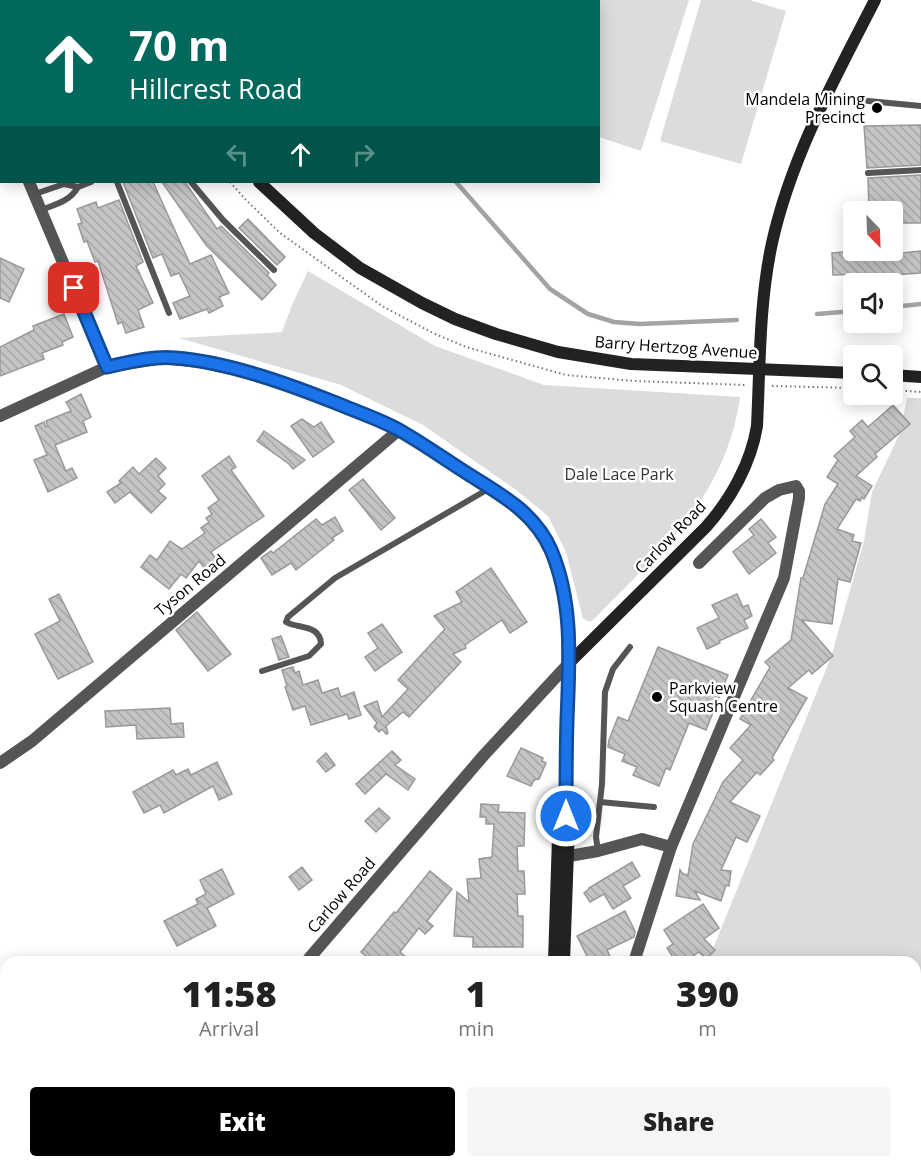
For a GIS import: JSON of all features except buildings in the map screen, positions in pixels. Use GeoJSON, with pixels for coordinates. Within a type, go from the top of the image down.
{"type":"FeatureCollection","features":[{"type":"Feature","properties":{"kind":"street","name":"Carlow Road"},"geometry":{"type":"LineString","coordinates":[[311,956],[484,755],[570,662],[714,518],[733,490],[753,446],[757,426],[764,292],[771,246],[788,185],[825,97],[876,0]]}},
{"type":"Feature","properties":{"kind":"street"},"geometry":{"type":"LineString","coordinates":[[29,183],[107,367]]}},
{"type":"Feature","properties":{"kind":"street","name":"Barry Hertzog Avenue"},"geometry":{"type":"LineString","coordinates":[[259,183],[314,233],[360,268],[391,287],[447,315],[496,334],[558,352],[631,364],[843,373]]}},
{"type":"Feature","properties":{"kind":"street"},"geometry":{"type":"LineString","coordinates":[[0,416],[107,367],[163,358],[200,362],[301,389],[399,430],[490,488],[526,514],[544,537],[551,551],[565,598],[569,634],[566,816],[569,823],[563,855],[555,956]]}},
{"type":"Feature","properties":{"kind":"street"},"geometry":{"type":"LineString","coordinates":[[903,376],[921,377]]}},
{"type":"Feature","properties":{"kind":"street","name":"Tyson Road"},"geometry":{"type":"LineString","coordinates":[[0,763],[32,741],[399,430]]}},
{"type":"Feature","properties":{"kind":"street"},"geometry":{"type":"LineString","coordinates":[[636,956],[671,847],[784,578],[799,498],[796,486],[778,490],[765,498],[699,563]]}},
{"type":"Feature","properties":{"kind":"street"},"geometry":{"type":"LineString","coordinates":[[563,855],[598,851],[642,839],[671,847]]}},
{"type":"Feature","properties":{"kind":"street"},"geometry":{"type":"LineString","coordinates":[[563,855],[564,956]]}},
{"type":"Feature","properties":{"kind":"lane"},"geometry":{"type":"LineString","coordinates":[[825,97],[921,106]]}},
{"type":"Feature","properties":{"kind":"lane"},"geometry":{"type":"LineString","coordinates":[[868,173],[921,170]]}},
{"type":"Feature","properties":{"kind":"lane"},"geometry":{"type":"LineString","coordinates":[[34,194],[64,184],[78,187],[89,183]]}},
{"type":"Feature","properties":{"kind":"lane"},"geometry":{"type":"LineString","coordinates":[[117,183],[169,313]]}},
{"type":"Feature","properties":{"kind":"lane"},"geometry":{"type":"LineString","coordinates":[[192,183],[223,220],[274,270]]}},
{"type":"Feature","properties":{"kind":"lane"},"geometry":{"type":"LineString","coordinates":[[41,210],[67,200],[73,196],[78,187]]}},
{"type":"Feature","properties":{"kind":"lane"},"geometry":{"type":"LineString","coordinates":[[262,671],[309,656],[321,644],[321,638],[316,632],[305,626],[286,622],[288,617],[335,578],[490,488]]}},
{"type":"Feature","properties":{"kind":"lane"},"geometry":{"type":"LineString","coordinates":[[598,851],[596,837],[600,802],[604,692],[613,669],[630,647]]}},
{"type":"Feature","properties":{"kind":"lane"},"geometry":{"type":"LineString","coordinates":[[600,802],[654,807]]}},
{"type":"Feature","properties":{"kind":"path"},"geometry":{"type":"LineString","coordinates":[[903,391],[921,392]]}},
{"type":"Feature","properties":{"kind":"green space"},"geometry":{"type":"Polygon","coordinates":[[[600,0],[689,0],[641,151],[600,137],[600,0]]]}},
{"type":"Feature","properties":{"kind":"green space"},"geometry":{"type":"Polygon","coordinates":[[[701,0],[750,0],[786,11],[741,164],[660,141],[701,0]]]}},
{"type":"Feature","properties":{"kind":"green space","name":"Dale Lace Park"},"geometry":{"type":"Polygon","coordinates":[[[308,271],[435,346],[544,385],[740,397],[732,432],[721,464],[687,520],[666,545],[595,618],[590,622],[583,619],[566,552],[548,516],[516,490],[423,425],[341,385],[179,338],[282,332],[308,271]]]}},
{"type":"Feature","properties":{"kind":"green space"},"geometry":{"type":"Polygon","coordinates":[[[907,398],[921,398],[921,956],[710,956],[831,657],[864,541],[872,492],[900,433],[907,398]]]}},
{"type":"Feature","properties":{"kind":"waterway"},"geometry":{"type":"LineString","coordinates":[[457,183],[550,289],[588,314],[614,322],[640,324],[737,320]]}},
{"type":"Feature","properties":{"kind":"waterway"},"geometry":{"type":"LineString","coordinates":[[903,306],[921,304]]}},
{"type":"Feature","properties":{"kind":"waterway"},"geometry":{"type":"LineString","coordinates":[[817,314],[843,312]]}},
{"type":"Feature","properties":{"kind":"place","name":"Mandela Mining Precinct"},"geometry":{"type":"Point","coordinates":[877,108]}},
{"type":"Feature","properties":{"kind":"place","name":"Parkview Squash Centre"},"geometry":{"type":"Point","coordinates":[657,697]}},
{"type":"Feature","properties":{"kind":"route"},"geometry":{"type":"LineString","coordinates":[[74,288],[107,367],[143,360],[176,358],[240,371],[301,389],[399,430],[517,505],[526,514],[538,528],[551,551],[567,610],[570,662],[566,816]]}}]}
